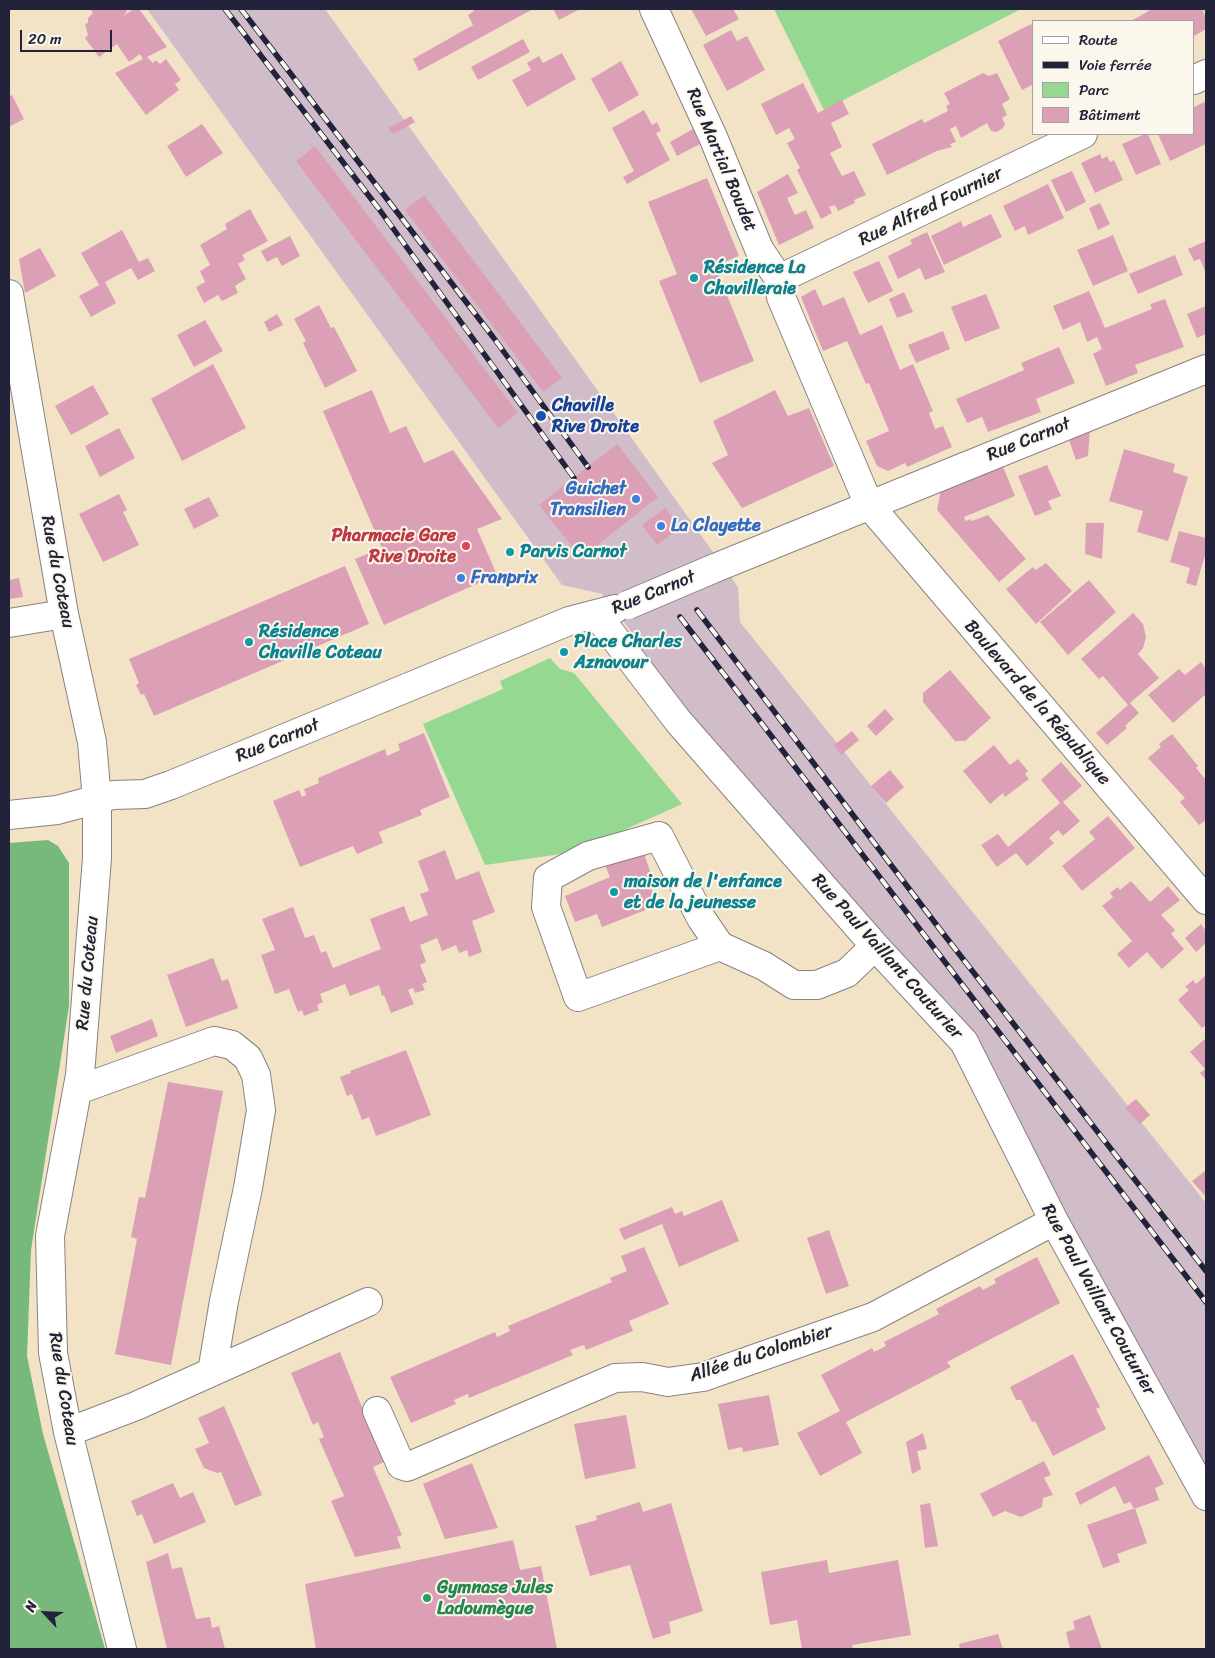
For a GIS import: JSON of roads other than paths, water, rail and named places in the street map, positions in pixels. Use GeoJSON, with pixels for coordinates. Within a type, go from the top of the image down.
{"type":"FeatureCollection","features":[{"type":"Feature","properties":{"kind":"street","name":"Rue Martial Boudet"},"geometry":{"type":"LineString","coordinates":[[654,9],[713,137],[759,249],[779,279],[781,297],[869,505]]}},
{"type":"Feature","properties":{"kind":"street","name":"Rue Alfred Fournier"},"geometry":{"type":"LineString","coordinates":[[779,279],[1081,135]]}},
{"type":"Feature","properties":{"kind":"street","name":"Rue du Coteau"},"geometry":{"type":"LineString","coordinates":[[9,294],[64,614],[92,742],[97,800],[97,858],[78,1090],[50,1236],[53,1353],[68,1432],[122,1649]]}},
{"type":"Feature","properties":{"kind":"street","name":"Rue Carnot"},"geometry":{"type":"LineString","coordinates":[[9,815],[56,810],[113,795],[145,794],[170,785],[569,621],[597,615],[628,605],[869,505],[1200,378]]}},
{"type":"Feature","properties":{"kind":"street","name":"Boulevard de la République"},"geometry":{"type":"LineString","coordinates":[[869,505],[1206,900]]}},
{"type":"Feature","properties":{"kind":"street"},"geometry":{"type":"LineString","coordinates":[[9,623],[64,614]]}},
{"type":"Feature","properties":{"kind":"street","name":"Rue Paul Vaillant Couturier"},"geometry":{"type":"LineString","coordinates":[[597,615],[678,721],[875,946],[964,1042],[1054,1221],[1206,1496]]}},
{"type":"Feature","properties":{"kind":"street"},"geometry":{"type":"LineString","coordinates":[[720,946],[578,997],[546,906],[548,878],[588,856],[659,836],[701,918],[720,946],[764,966],[794,985],[817,985],[847,973],[875,946]]}},
{"type":"Feature","properties":{"kind":"street"},"geometry":{"type":"LineString","coordinates":[[78,1090],[214,1041],[232,1045],[248,1058],[256,1075],[261,1110],[248,1188],[224,1301],[212,1372]]}},
{"type":"Feature","properties":{"kind":"street","name":"Allée du Colombier"},"geometry":{"type":"LineString","coordinates":[[377,1411],[401,1465],[407,1467],[615,1378],[642,1377],[668,1382],[703,1377],[872,1316],[1054,1221]]}},
{"type":"Feature","properties":{"kind":"street"},"geometry":{"type":"LineString","coordinates":[[68,1432],[136,1406],[368,1302]]}},
{"type":"Feature","properties":{"kind":"railway"},"geometry":{"type":"LineString","coordinates":[[225,9],[379,209],[574,478]]}},
{"type":"Feature","properties":{"kind":"railway"},"geometry":{"type":"LineString","coordinates":[[241,9],[493,337],[588,467]]}},
{"type":"Feature","properties":{"kind":"railway"},"geometry":{"type":"LineString","coordinates":[[697,610],[942,932],[1206,1271]]}},
{"type":"Feature","properties":{"kind":"railway"},"geometry":{"type":"LineString","coordinates":[[680,617],[1206,1302]]}},
{"type":"Feature","properties":{"kind":"place","name":"Résidence La Chavilleraie"},"geometry":{"type":"Point","coordinates":[694,278]}},
{"type":"Feature","properties":{"kind":"place","name":"Chaville Rive Droite"},"geometry":{"type":"Point","coordinates":[541,416]}},
{"type":"Feature","properties":{"kind":"place","name":"Guichet Transilien"},"geometry":{"type":"Point","coordinates":[636,499]}},
{"type":"Feature","properties":{"kind":"place","name":"La Clayette"},"geometry":{"type":"Point","coordinates":[661,526]}},
{"type":"Feature","properties":{"kind":"place","name":"Pharmacie Gare Rive Droite"},"geometry":{"type":"Point","coordinates":[466,546]}},
{"type":"Feature","properties":{"kind":"place","name":"Parvis Carnot"},"geometry":{"type":"Point","coordinates":[510,552]}},
{"type":"Feature","properties":{"kind":"place","name":"Franprix"},"geometry":{"type":"Point","coordinates":[461,578]}},
{"type":"Feature","properties":{"kind":"place","name":"Résidence Chaville Coteau"},"geometry":{"type":"Point","coordinates":[249,642]}},
{"type":"Feature","properties":{"kind":"place","name":"Place Charles Aznavour"},"geometry":{"type":"Point","coordinates":[564,652]}},
{"type":"Feature","properties":{"kind":"place","name":"maison de l'enfance et de la jeunesse"},"geometry":{"type":"Point","coordinates":[614,892]}},
{"type":"Feature","properties":{"kind":"place","name":"Gymnase Jules Ladoumègue"},"geometry":{"type":"Point","coordinates":[427,1598]}}]}
